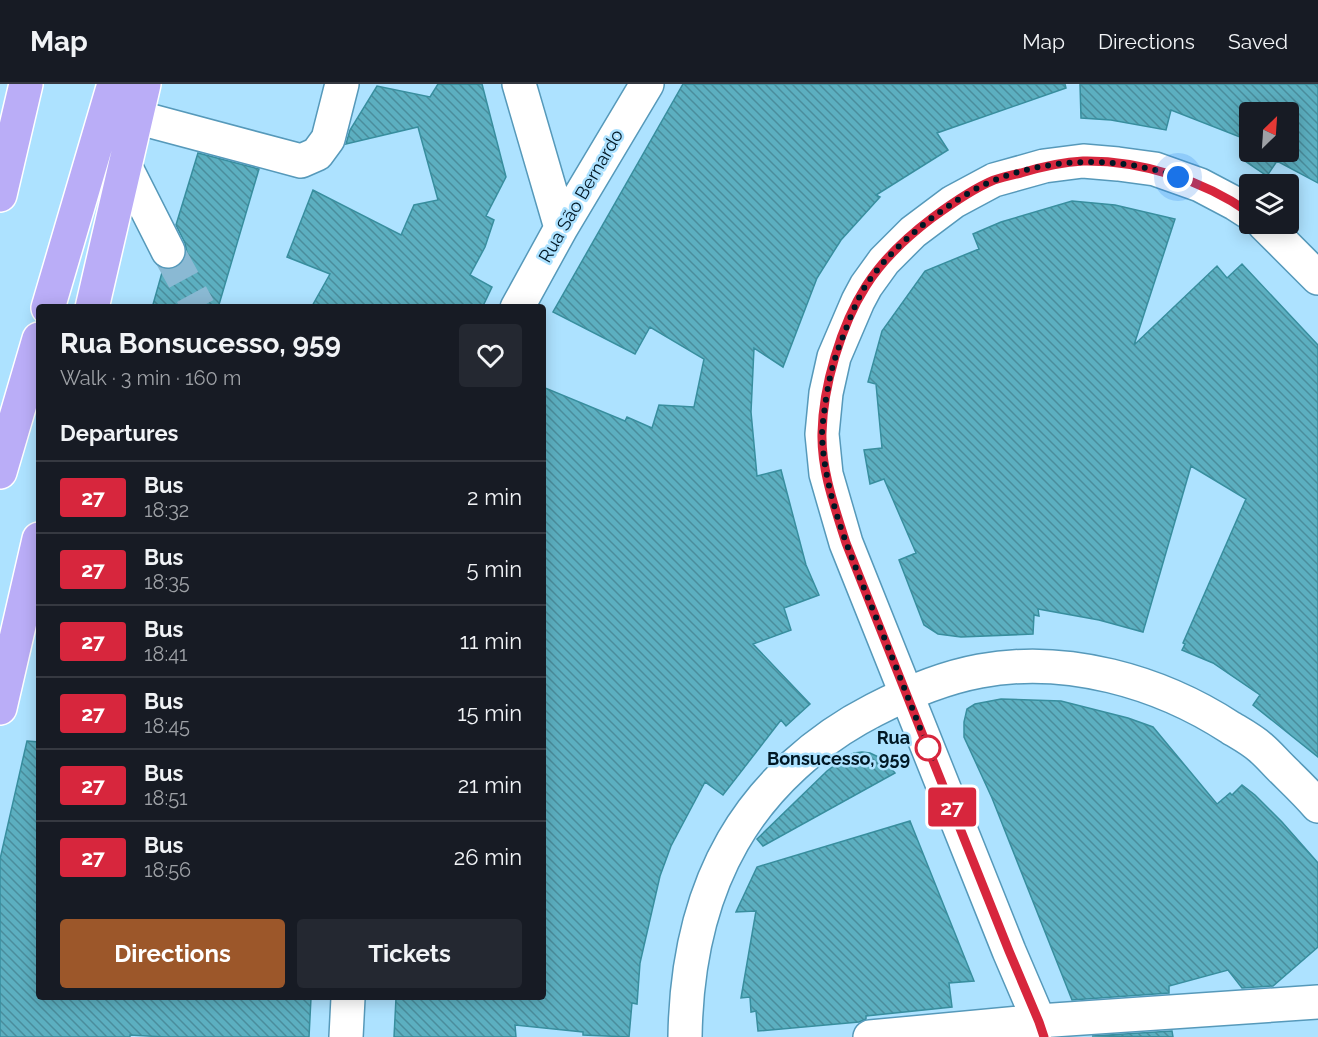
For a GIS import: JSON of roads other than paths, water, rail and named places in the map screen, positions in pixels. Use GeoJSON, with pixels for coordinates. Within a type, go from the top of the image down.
{"type":"FeatureCollection","features":[{"type":"Feature","properties":{"kind":"highway"},"geometry":{"type":"LineString","coordinates":[[0,195],[26,84]]}},
{"type":"Feature","properties":{"kind":"highway"},"geometry":{"type":"LineString","coordinates":[[49,304],[114,84]]}},
{"type":"Feature","properties":{"kind":"highway"},"geometry":{"type":"LineString","coordinates":[[93,304],[144,84]]}},
{"type":"Feature","properties":{"kind":"highway"},"geometry":{"type":"LineString","coordinates":[[0,472],[36,349]]}},
{"type":"Feature","properties":{"kind":"highway"},"geometry":{"type":"LineString","coordinates":[[0,708],[36,551]]}},
{"type":"Feature","properties":{"kind":"street"},"geometry":{"type":"LineString","coordinates":[[136,117],[301,161],[317,154],[328,139],[342,84]]}},
{"type":"Feature","properties":{"kind":"street"},"geometry":{"type":"LineString","coordinates":[[519,84],[561,228]]}},
{"type":"Feature","properties":{"kind":"street","name":"Rua São Bernardo"},"geometry":{"type":"LineString","coordinates":[[519,304],[561,228],[647,84]]}},
{"type":"Feature","properties":{"kind":"street"},"geometry":{"type":"LineString","coordinates":[[1042,1029],[846,543],[825,474],[822,434],[826,393],[834,357],[866,286],[884,261],[913,232],[953,202],[994,180],[1044,166],[1083,161],[1118,164],[1155,169],[1200,185],[1239,206]]}},
{"type":"Feature","properties":{"kind":"street"},"geometry":{"type":"LineString","coordinates":[[125,166],[168,251]]}},
{"type":"Feature","properties":{"kind":"street"},"geometry":{"type":"LineString","coordinates":[[1274,234],[1318,278]]}},
{"type":"Feature","properties":{"kind":"street"},"geometry":{"type":"LineString","coordinates":[[685,1037],[685,1011],[698,927],[714,879],[733,841],[764,796],[806,755],[848,723],[906,693],[980,670],[1020,667],[1068,668],[1114,676],[1167,694],[1214,717],[1260,747],[1318,806]]}},
{"type":"Feature","properties":{"kind":"street"},"geometry":{"type":"LineString","coordinates":[[346,1037],[348,1000]]}},
{"type":"Feature","properties":{"kind":"street"},"geometry":{"type":"LineString","coordinates":[[870,1037],[1042,1029],[1318,1002]]}},
{"type":"Feature","properties":{"kind":"tunnel"},"geometry":{"type":"LineString","coordinates":[[168,251],[197,304]]}},
{"type":"Feature","properties":{"kind":"place","name":"Rua Bonsucesso, 959"},"geometry":{"type":"Point","coordinates":[928,748]}}]}
